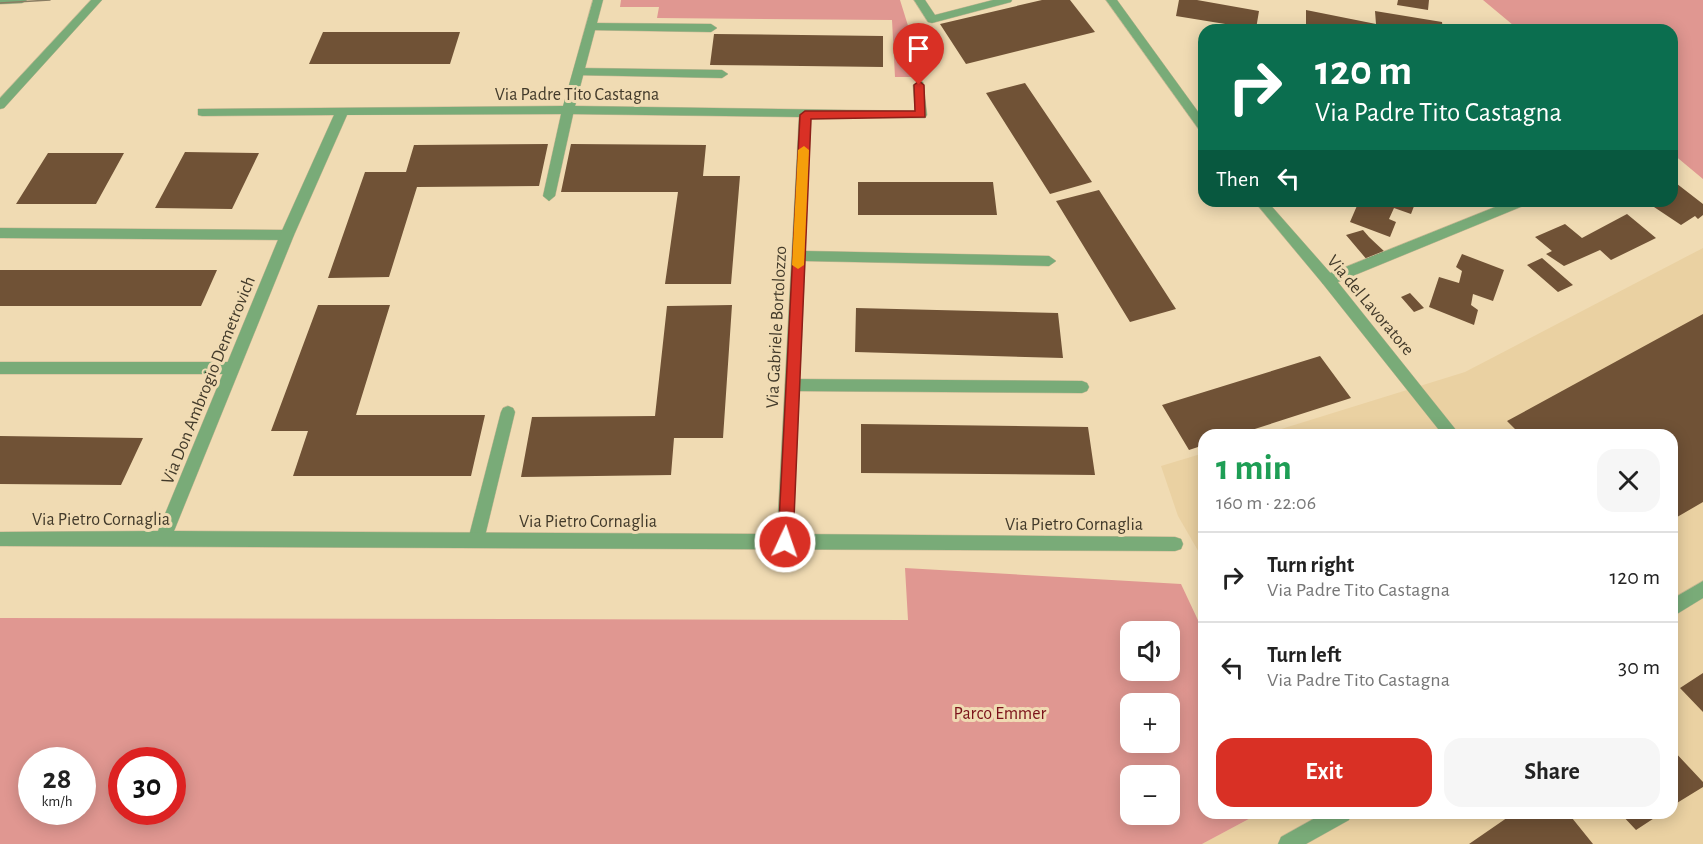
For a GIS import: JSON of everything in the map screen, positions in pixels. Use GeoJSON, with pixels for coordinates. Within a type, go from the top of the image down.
{"type":"FeatureCollection","features":[{"type":"Feature","properties":{"kind":"street"},"geometry":{"type":"LineString","coordinates":[[0,1],[22,0]]}},
{"type":"Feature","properties":{"kind":"street"},"geometry":{"type":"LineString","coordinates":[[0,105],[97,0]]}},
{"type":"Feature","properties":{"kind":"street"},"geometry":{"type":"LineString","coordinates":[[549,196],[568,111],[598,0]]}},
{"type":"Feature","properties":{"kind":"street"},"geometry":{"type":"LineString","coordinates":[[919,0],[932,19],[1007,0]]}},
{"type":"Feature","properties":{"kind":"street"},"geometry":{"type":"LineString","coordinates":[[1110,0],[1198,120]]}},
{"type":"Feature","properties":{"kind":"street"},"geometry":{"type":"LineString","coordinates":[[592,27],[711,28]]}},
{"type":"Feature","properties":{"kind":"street"},"geometry":{"type":"LineString","coordinates":[[578,72],[722,74]]}},
{"type":"Feature","properties":{"kind":"street","name":"Via Padre Tito Castagna"},"geometry":{"type":"LineString","coordinates":[[202,111],[568,111],[921,115],[919,85]]}},
{"type":"Feature","properties":{"kind":"street","name":"Via Don Ambrogio Demetrovich"},"geometry":{"type":"LineString","coordinates":[[163,538],[287,235],[342,112]]}},
{"type":"Feature","properties":{"kind":"street","name":"Via Gabriele Bortolozzo"},"geometry":{"type":"LineString","coordinates":[[785,542],[805,115]]}},
{"type":"Feature","properties":{"kind":"street","name":"Via del Lavoratore"},"geometry":{"type":"LineString","coordinates":[[1265,207],[1328,280],[1447,429]]}},
{"type":"Feature","properties":{"kind":"street"},"geometry":{"type":"LineString","coordinates":[[1328,280],[1508,207]]}},
{"type":"Feature","properties":{"kind":"street"},"geometry":{"type":"LineString","coordinates":[[0,233],[287,235]]}},
{"type":"Feature","properties":{"kind":"street"},"geometry":{"type":"LineString","coordinates":[[799,256],[1050,261]]}},
{"type":"Feature","properties":{"kind":"street"},"geometry":{"type":"LineString","coordinates":[[0,368],[232,368]]}},
{"type":"Feature","properties":{"kind":"street"},"geometry":{"type":"LineString","coordinates":[[792,385],[1082,387]]}},
{"type":"Feature","properties":{"kind":"street"},"geometry":{"type":"LineString","coordinates":[[477,540],[508,412]]}},
{"type":"Feature","properties":{"kind":"street","name":"Via Pietro Cornaglia"},"geometry":{"type":"LineString","coordinates":[[0,539],[1175,544]]}},
{"type":"Feature","properties":{"kind":"street"},"geometry":{"type":"LineString","coordinates":[[1678,605],[1703,589]]}},
{"type":"Feature","properties":{"kind":"street"},"geometry":{"type":"LineString","coordinates":[[1288,844],[1332,819]]}},
{"type":"Feature","properties":{"kind":"shaded area"},"geometry":{"type":"Polygon","coordinates":[[[1703,248],[1703,844],[1202,844],[1249,819],[1678,819],[1678,429],[1281,429],[1465,372],[1703,248]]]}},
{"type":"Feature","properties":{"kind":"shaded area"},"geometry":{"type":"Polygon","coordinates":[[[1198,455],[1198,551],[1178,516],[1161,466],[1198,455]]]}},
{"type":"Feature","properties":{"kind":"green space"},"geometry":{"type":"Polygon","coordinates":[[[621,0],[900,0],[924,77],[895,77],[892,20],[657,18],[659,7],[620,7],[621,0]]]}},
{"type":"Feature","properties":{"kind":"green space"},"geometry":{"type":"Polygon","coordinates":[[[1483,0],[1703,0],[1703,179],[1678,158],[1678,24],[1512,24],[1483,0]]]}},
{"type":"Feature","properties":{"kind":"green space","name":"Parco Emmer"},"geometry":{"type":"Polygon","coordinates":[[[905,568],[1181,584],[1198,620],[1198,819],[1249,819],[1202,844],[0,844],[0,618],[908,620],[905,568]]]}},
{"type":"Feature","properties":{"kind":"building"},"geometry":{"type":"Polygon","coordinates":[[[1042,0],[1070,0],[1095,32],[966,64],[940,24],[1042,0]]]}},
{"type":"Feature","properties":{"kind":"building"},"geometry":{"type":"Polygon","coordinates":[[[1179,0],[1197,0],[1259,11],[1257,24],[1225,24],[1176,16],[1179,0]]]}},
{"type":"Feature","properties":{"kind":"building"},"geometry":{"type":"Polygon","coordinates":[[[1398,0],[1429,0],[1428,10],[1397,5],[1398,0]]]}},
{"type":"Feature","properties":{"kind":"building"},"geometry":{"type":"Polygon","coordinates":[[[1306,10],[1376,24],[1306,24],[1306,10]]]}},
{"type":"Feature","properties":{"kind":"building"},"geometry":{"type":"Polygon","coordinates":[[[1375,11],[1442,22],[1442,24],[1376,24],[1375,11]]]}},
{"type":"Feature","properties":{"kind":"building"},"geometry":{"type":"Polygon","coordinates":[[[323,32],[460,32],[450,64],[309,64],[323,32]]]}},
{"type":"Feature","properties":{"kind":"building"},"geometry":{"type":"Polygon","coordinates":[[[714,34],[883,36],[883,67],[710,65],[714,34]]]}},
{"type":"Feature","properties":{"kind":"building"},"geometry":{"type":"Polygon","coordinates":[[[1025,83],[1092,182],[1050,194],[986,93],[1025,83]]]}},
{"type":"Feature","properties":{"kind":"building"},"geometry":{"type":"Polygon","coordinates":[[[548,144],[539,186],[417,187],[389,277],[328,278],[365,172],[406,172],[414,145],[548,144]]]}},
{"type":"Feature","properties":{"kind":"building"},"geometry":{"type":"Polygon","coordinates":[[[571,144],[706,145],[703,176],[740,176],[731,284],[665,284],[678,192],[561,192],[571,144]]]}},
{"type":"Feature","properties":{"kind":"building"},"geometry":{"type":"Polygon","coordinates":[[[185,152],[259,153],[232,209],[155,208],[185,152]]]}},
{"type":"Feature","properties":{"kind":"building"},"geometry":{"type":"Polygon","coordinates":[[[48,153],[124,153],[96,204],[16,204],[48,153]]]}},
{"type":"Feature","properties":{"kind":"building"},"geometry":{"type":"Polygon","coordinates":[[[858,182],[993,182],[997,215],[858,215],[858,182]]]}},
{"type":"Feature","properties":{"kind":"building"},"geometry":{"type":"Polygon","coordinates":[[[1678,185],[1703,204],[1703,215],[1698,219],[1695,216],[1681,225],[1654,207],[1678,207],[1678,185]]]}},
{"type":"Feature","properties":{"kind":"building"},"geometry":{"type":"Polygon","coordinates":[[[1099,190],[1176,309],[1130,322],[1056,201],[1099,190]]]}},
{"type":"Feature","properties":{"kind":"building"},"geometry":{"type":"Polygon","coordinates":[[[1356,207],[1414,207],[1411,214],[1394,208],[1389,219],[1396,222],[1390,237],[1350,222],[1356,207]]]}},
{"type":"Feature","properties":{"kind":"building"},"geometry":{"type":"Polygon","coordinates":[[[1627,214],[1656,238],[1611,260],[1600,250],[1564,266],[1546,254],[1552,251],[1535,237],[1565,224],[1582,238],[1627,214]]]}},
{"type":"Feature","properties":{"kind":"building"},"geometry":{"type":"Polygon","coordinates":[[[1363,230],[1386,253],[1368,261],[1346,235],[1363,230]]]}},
{"type":"Feature","properties":{"kind":"building"},"geometry":{"type":"Polygon","coordinates":[[[1462,254],[1504,270],[1493,301],[1473,294],[1471,305],[1478,310],[1474,325],[1429,307],[1439,277],[1459,283],[1462,271],[1456,267],[1462,254]]]}},
{"type":"Feature","properties":{"kind":"building"},"geometry":{"type":"Polygon","coordinates":[[[1542,258],[1573,285],[1558,292],[1527,265],[1542,258]]]}},
{"type":"Feature","properties":{"kind":"building"},"geometry":{"type":"Polygon","coordinates":[[[0,270],[217,270],[201,306],[0,306],[0,270]]]}},
{"type":"Feature","properties":{"kind":"building"},"geometry":{"type":"Polygon","coordinates":[[[1410,293],[1424,308],[1414,312],[1401,297],[1410,293]]]}},
{"type":"Feature","properties":{"kind":"building"},"geometry":{"type":"Polygon","coordinates":[[[318,305],[390,305],[356,415],[485,415],[471,476],[293,476],[308,431],[271,431],[318,305]]]}},
{"type":"Feature","properties":{"kind":"building"},"geometry":{"type":"Polygon","coordinates":[[[732,305],[723,438],[674,438],[671,475],[521,477],[532,417],[655,416],[667,306],[732,305]]]}},
{"type":"Feature","properties":{"kind":"building"},"geometry":{"type":"Polygon","coordinates":[[[856,308],[1058,313],[1063,358],[855,352],[856,308]]]}},
{"type":"Feature","properties":{"kind":"building"},"geometry":{"type":"Polygon","coordinates":[[[1703,314],[1703,502],[1678,517],[1678,429],[1515,429],[1507,421],[1703,314]]]}},
{"type":"Feature","properties":{"kind":"building"},"geometry":{"type":"Polygon","coordinates":[[[1320,356],[1351,398],[1255,429],[1198,429],[1198,447],[1189,450],[1162,405],[1320,356]]]}},
{"type":"Feature","properties":{"kind":"building"},"geometry":{"type":"Polygon","coordinates":[[[861,424],[1088,427],[1095,475],[861,473],[861,424]]]}},
{"type":"Feature","properties":{"kind":"building"},"geometry":{"type":"Polygon","coordinates":[[[0,436],[143,438],[121,485],[0,484],[0,436]]]}},
{"type":"Feature","properties":{"kind":"building"},"geometry":{"type":"Polygon","coordinates":[[[1703,673],[1703,712],[1680,688],[1703,673]]]}},
{"type":"Feature","properties":{"kind":"building"},"geometry":{"type":"Polygon","coordinates":[[[1678,755],[1703,782],[1703,787],[1678,802],[1678,755]]]}},
{"type":"Feature","properties":{"kind":"building"},"geometry":{"type":"Polygon","coordinates":[[[1505,819],[1573,819],[1593,844],[1469,844],[1505,819]]]}},
{"type":"Feature","properties":{"kind":"building"},"geometry":{"type":"Polygon","coordinates":[[[1626,819],[1653,819],[1636,830],[1626,819]]]}},
{"type":"Feature","properties":{"kind":"tram line"},"geometry":{"type":"LineString","coordinates":[[0,3],[50,0]]}},
{"type":"Feature","properties":{"kind":"slow traffic"},"geometry":{"type":"LineString","coordinates":[[798,265],[804,150]]}},
{"type":"Feature","properties":{"kind":"route"},"geometry":{"type":"LineString","coordinates":[[785,542],[805,115],[921,115],[919,85]]}}]}
